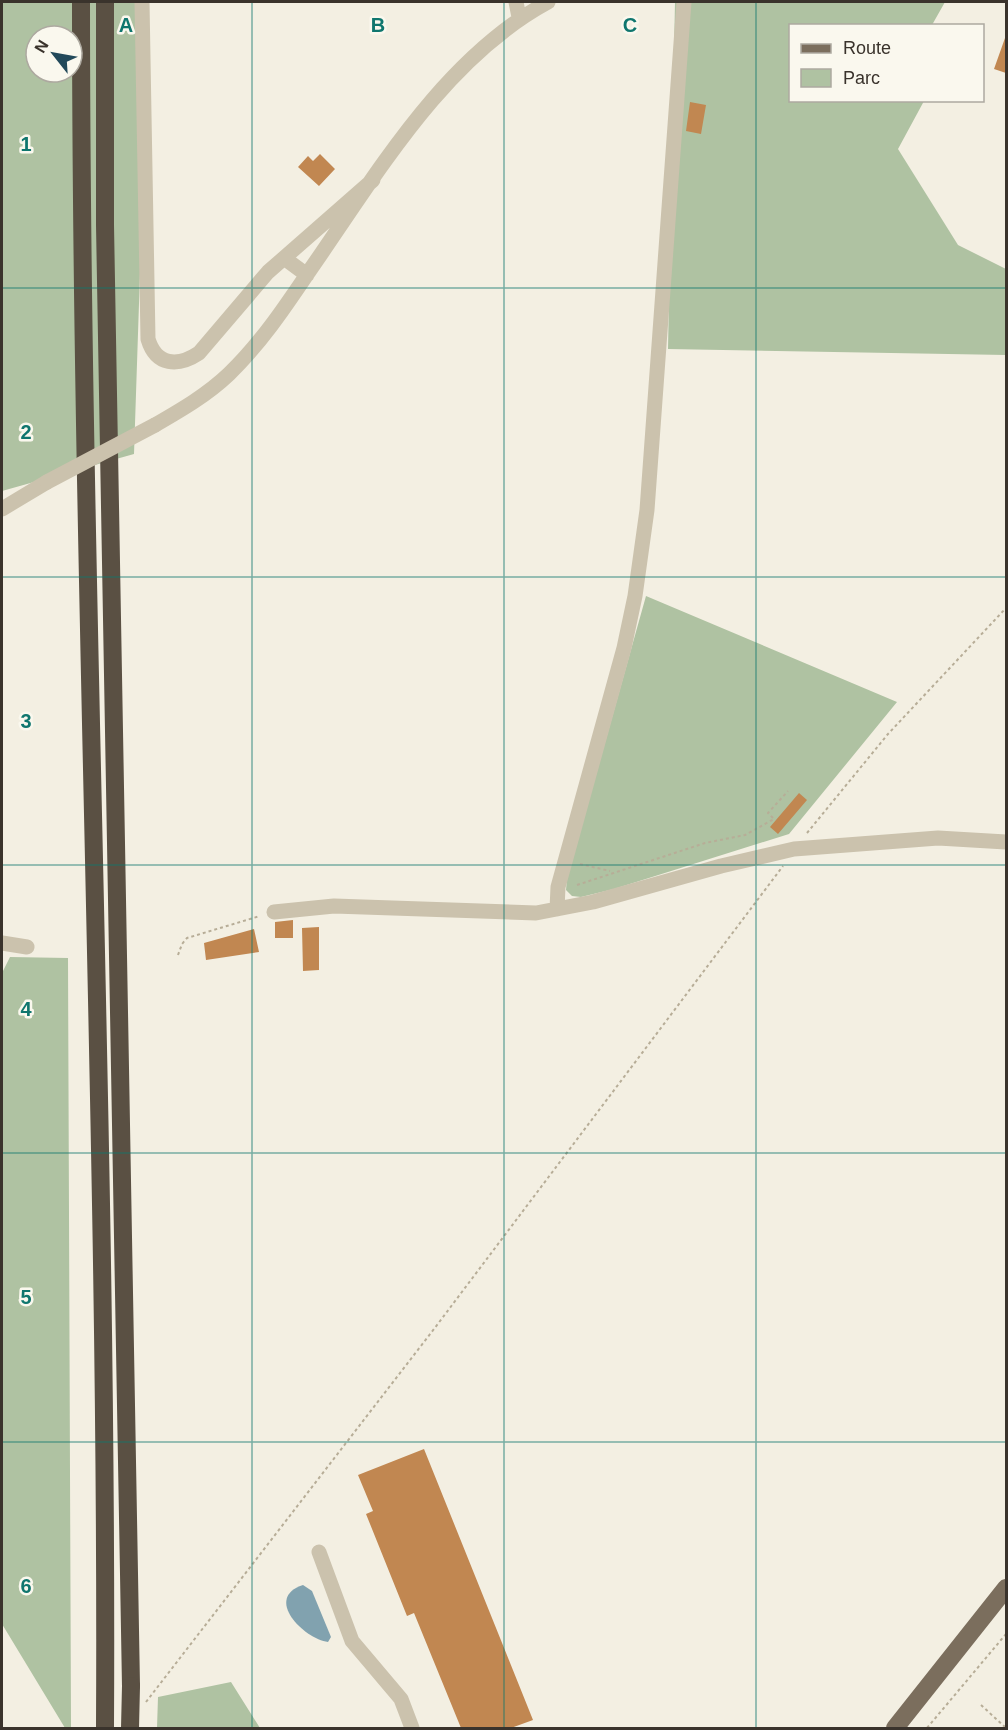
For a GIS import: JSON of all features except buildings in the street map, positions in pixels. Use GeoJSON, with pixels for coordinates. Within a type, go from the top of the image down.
{"type":"FeatureCollection","features":[{"type":"Feature","properties":{"kind":"highway"},"geometry":{"type":"LineString","coordinates":[[81,2],[81,233],[104,1395],[105,1728]]}},
{"type":"Feature","properties":{"kind":"highway"},"geometry":{"type":"LineString","coordinates":[[105,2],[105,225],[130,1728]]}},
{"type":"Feature","properties":{"kind":"main road"},"geometry":{"type":"LineString","coordinates":[[895,1728],[1006,1588]]}},
{"type":"Feature","properties":{"kind":"street"},"geometry":{"type":"LineString","coordinates":[[142,2],[148,339],[151,351],[161,359],[174,364],[187,361],[199,353],[268,272],[373,180]]}},
{"type":"Feature","properties":{"kind":"street"},"geometry":{"type":"LineString","coordinates":[[516,2],[519,17]]}},
{"type":"Feature","properties":{"kind":"street"},"geometry":{"type":"LineString","coordinates":[[2,509],[192,403],[229,374],[268,331],[406,134],[468,61],[519,17],[548,2]]}},
{"type":"Feature","properties":{"kind":"street"},"geometry":{"type":"LineString","coordinates":[[557,909],[558,887],[624,648],[637,585],[647,510],[684,2]]}},
{"type":"Feature","properties":{"kind":"street"},"geometry":{"type":"LineString","coordinates":[[284,258],[307,275]]}},
{"type":"Feature","properties":{"kind":"street"},"geometry":{"type":"LineString","coordinates":[[274,912],[334,906],[536,912],[592,902],[721,866],[794,849],[938,838],[1006,842]]}},
{"type":"Feature","properties":{"kind":"street"},"geometry":{"type":"LineString","coordinates":[[2,943],[27,947]]}},
{"type":"Feature","properties":{"kind":"street"},"geometry":{"type":"LineString","coordinates":[[319,1552],[352,1641],[400,1699],[412,1728]]}},
{"type":"Feature","properties":{"kind":"path"},"geometry":{"type":"LineString","coordinates":[[152,1694],[434,1329],[794,849],[888,734],[1006,609]]}},
{"type":"Feature","properties":{"kind":"path"},"geometry":{"type":"LineString","coordinates":[[577,885],[705,843],[745,835],[774,819],[768,813],[788,791]]}},
{"type":"Feature","properties":{"kind":"path"},"geometry":{"type":"LineString","coordinates":[[565,861],[612,872]]}},
{"type":"Feature","properties":{"kind":"path"},"geometry":{"type":"LineString","coordinates":[[178,955],[187,938],[274,912]]}},
{"type":"Feature","properties":{"kind":"path"},"geometry":{"type":"LineString","coordinates":[[927,1728],[1006,1634]]}},
{"type":"Feature","properties":{"kind":"path"},"geometry":{"type":"LineString","coordinates":[[981,1705],[1006,1728]]}},
{"type":"Feature","properties":{"kind":"green space"},"geometry":{"type":"Polygon","coordinates":[[[2,2],[149,2],[134,454],[2,491],[2,2]]]}},
{"type":"Feature","properties":{"kind":"green space"},"geometry":{"type":"Polygon","coordinates":[[[675,2],[945,2],[933,24],[789,24],[789,102],[923,102],[898,149],[958,245],[1006,269],[1006,355],[668,349],[675,2]]]}},
{"type":"Feature","properties":{"kind":"green space"},"geometry":{"type":"Polygon","coordinates":[[[646,596],[897,702],[789,834],[614,889],[581,897],[572,896],[566,890],[567,878],[646,596]]]}},
{"type":"Feature","properties":{"kind":"green space"},"geometry":{"type":"Polygon","coordinates":[[[10,957],[68,958],[71,1728],[65,1728],[2,1624],[2,973],[10,957]]]}},
{"type":"Feature","properties":{"kind":"green space"},"geometry":{"type":"Polygon","coordinates":[[[231,1682],[260,1728],[157,1728],[158,1697],[231,1682]]]}},
{"type":"Feature","properties":{"kind":"water"},"geometry":{"type":"Polygon","coordinates":[[[303,1585],[312,1591],[331,1637],[328,1642],[308,1634],[299,1626],[287,1608],[287,1599],[292,1591],[303,1585]]]}}]}
